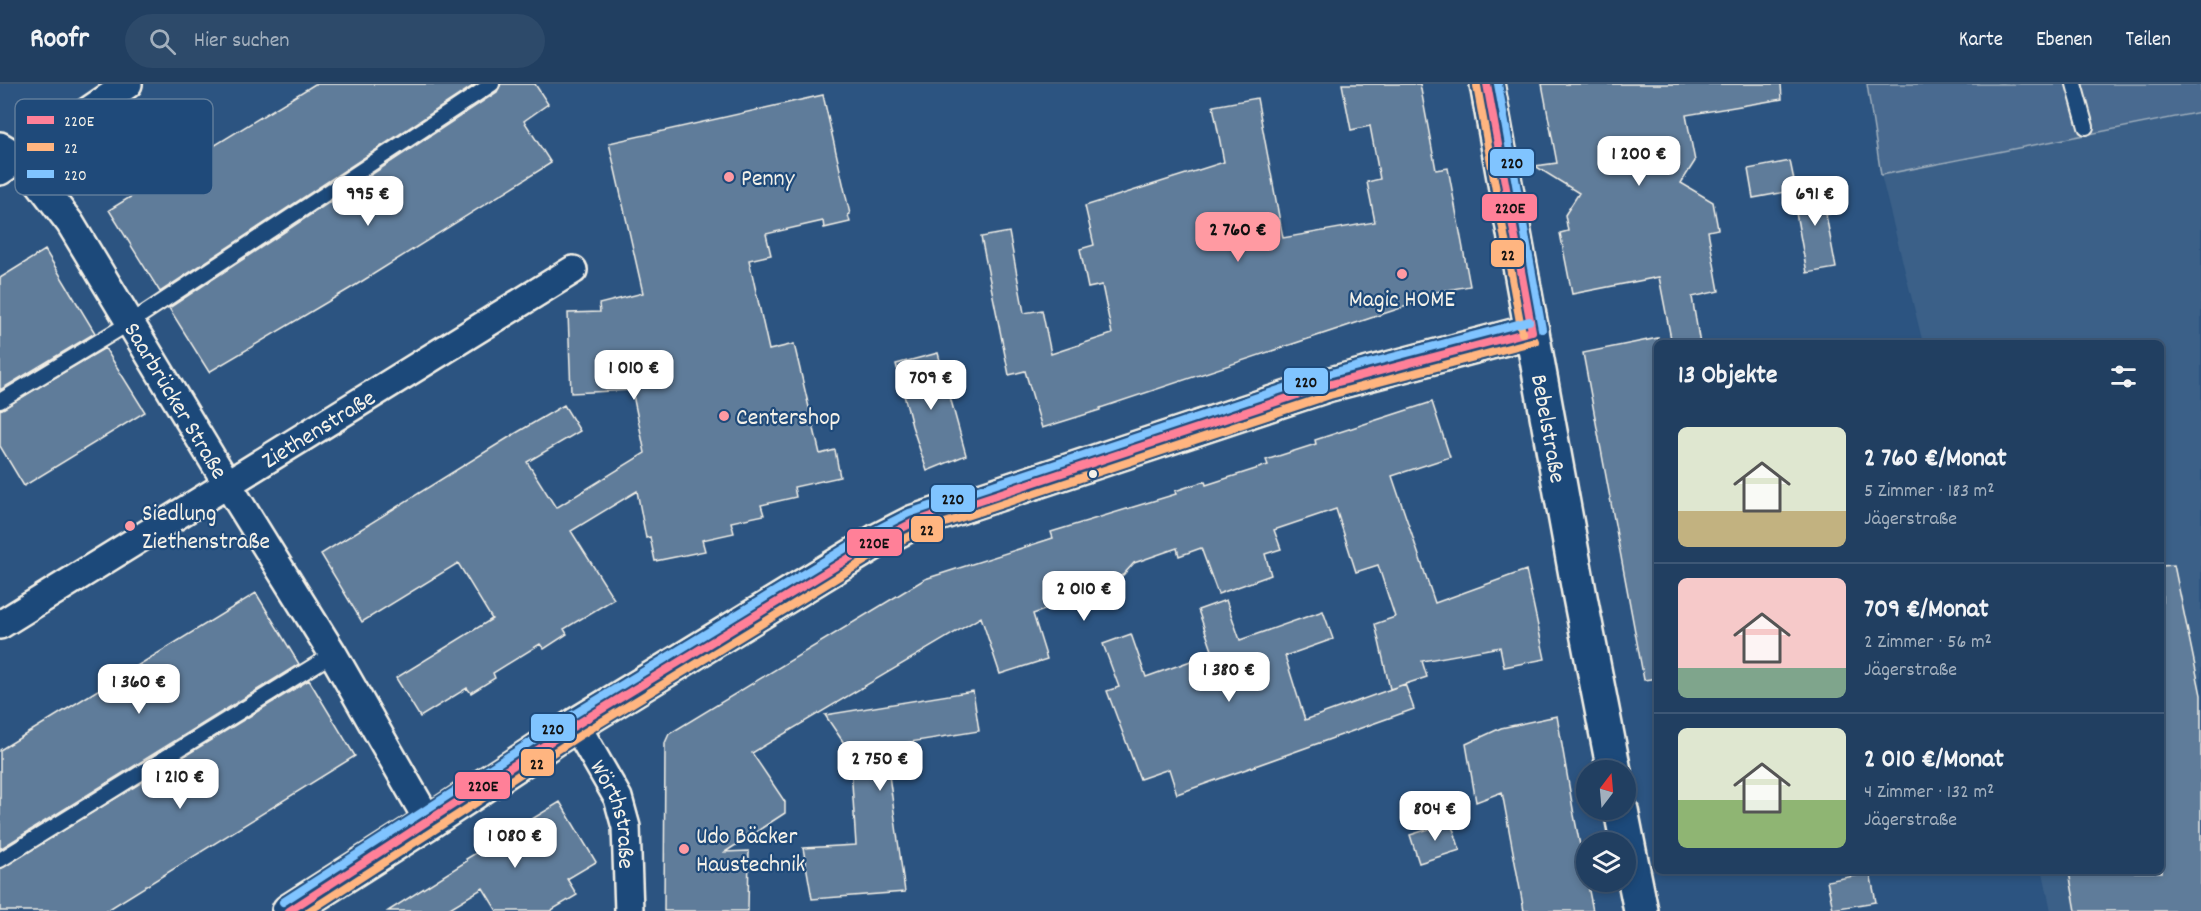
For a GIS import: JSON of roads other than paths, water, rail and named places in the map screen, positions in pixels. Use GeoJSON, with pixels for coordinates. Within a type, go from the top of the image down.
{"type":"FeatureCollection","features":[{"type":"Feature","properties":{"kind":"street"},"geometry":{"type":"LineString","coordinates":[[103,99],[128,84]]}},
{"type":"Feature","properties":{"kind":"street","name":"Bebelstraße"},"geometry":{"type":"LineString","coordinates":[[1487,84],[1612,760]]}},
{"type":"Feature","properties":{"kind":"street","name":"Saarbrücker Straße"},"geometry":{"type":"LineString","coordinates":[[43,195],[70,223],[131,322],[228,485],[333,654],[429,822]]}},
{"type":"Feature","properties":{"kind":"street","name":"Ziethenstraße"},"geometry":{"type":"LineString","coordinates":[[0,625],[573,270]]}},
{"type":"Feature","properties":{"kind":"street"},"geometry":{"type":"LineString","coordinates":[[289,911],[429,822],[576,724],[877,541],[914,522],[1327,386],[1532,331]]}},
{"type":"Feature","properties":{"kind":"street","name":"Wörthstraße"},"geometry":{"type":"LineString","coordinates":[[576,724],[618,798],[626,827],[629,911]]}},
{"type":"Feature","properties":{"kind":"street"},"geometry":{"type":"LineString","coordinates":[[1623,820],[1641,911]]}},
{"type":"Feature","properties":{"kind":"lane"},"geometry":{"type":"LineString","coordinates":[[0,401],[131,322],[492,84]]}},
{"type":"Feature","properties":{"kind":"lane"},"geometry":{"type":"LineString","coordinates":[[2074,84],[2086,127]]}},
{"type":"Feature","properties":{"kind":"lane"},"geometry":{"type":"LineString","coordinates":[[0,860],[333,654]]}},
{"type":"Feature","properties":{"kind":"place","name":"Penny"},"geometry":{"type":"Point","coordinates":[729,177]}},
{"type":"Feature","properties":{"kind":"place","name":"Magic HOME"},"geometry":{"type":"Point","coordinates":[1402,274]}},
{"type":"Feature","properties":{"kind":"place","name":"Centershop"},"geometry":{"type":"Point","coordinates":[724,416]}},
{"type":"Feature","properties":{"kind":"place","name":"Siedlung Ziethenstraße"},"geometry":{"type":"Point","coordinates":[130,526]}},
{"type":"Feature","properties":{"kind":"place","name":"Udo Bäcker Haustechnik"},"geometry":{"type":"Point","coordinates":[684,849]}}]}
